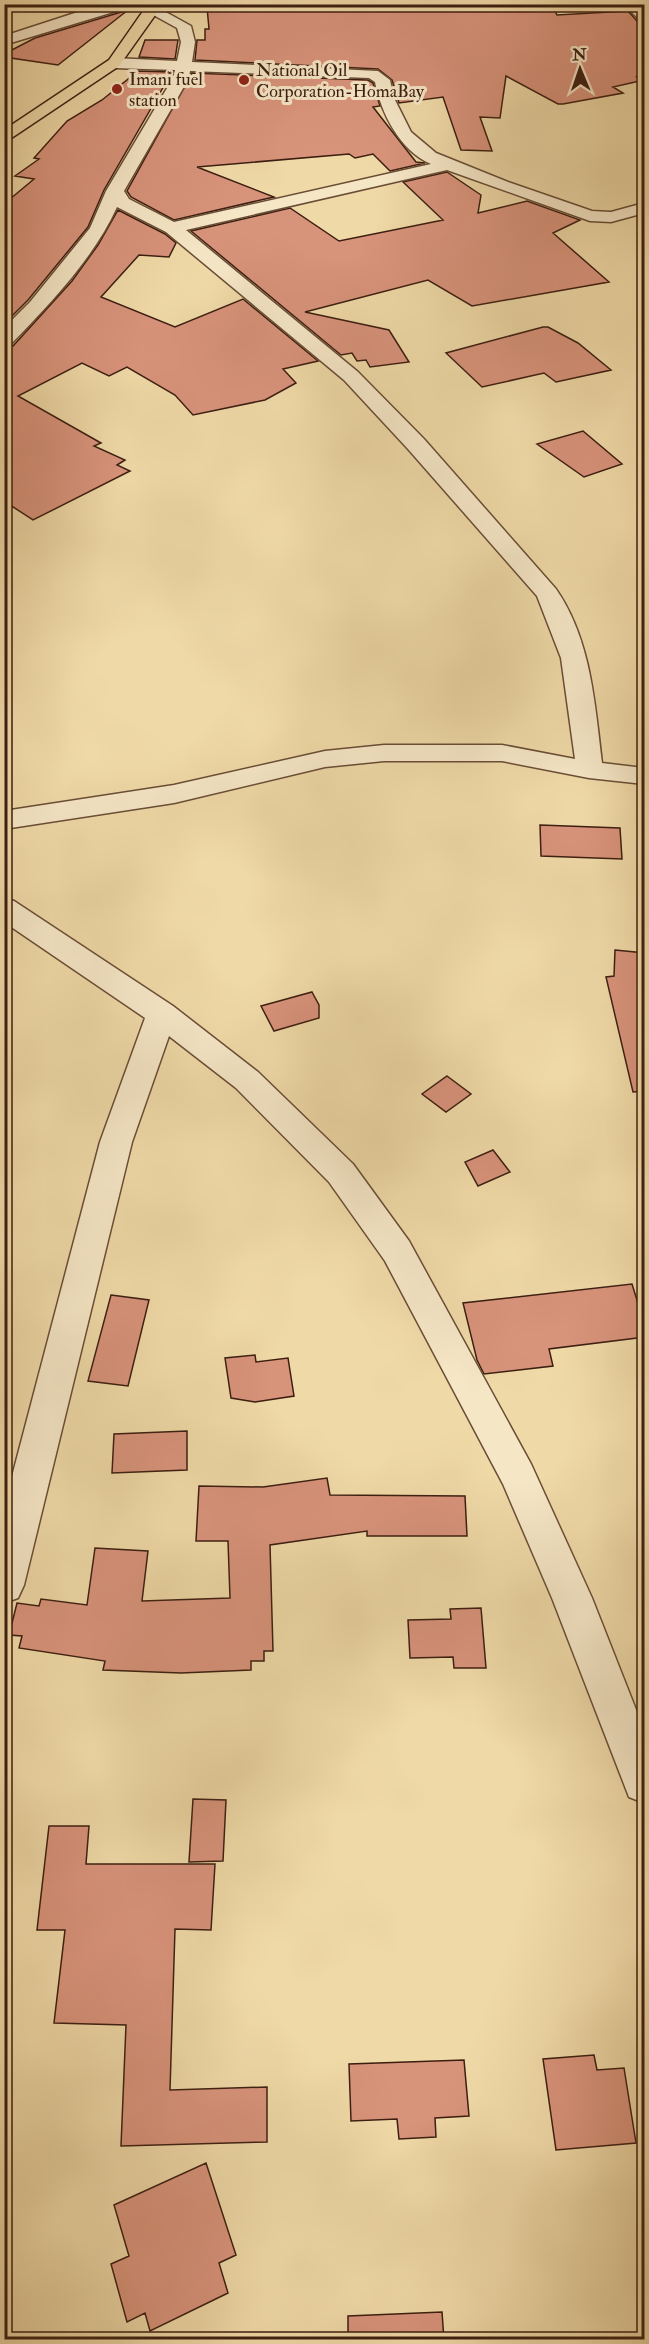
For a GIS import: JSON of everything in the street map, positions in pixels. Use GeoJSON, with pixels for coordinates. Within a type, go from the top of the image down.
{"type":"FeatureCollection","features":[{"type":"Feature","properties":{"kind":"highway"},"geometry":{"type":"LineString","coordinates":[[4,138],[114,63],[155,7]]}},
{"type":"Feature","properties":{"kind":"street"},"geometry":{"type":"LineString","coordinates":[[4,40],[89,13],[133,4]]}},
{"type":"Feature","properties":{"kind":"street"},"geometry":{"type":"LineString","coordinates":[[630,4],[645,16]]}},
{"type":"Feature","properties":{"kind":"street"},"geometry":{"type":"LineString","coordinates":[[56,7],[89,13]]}},
{"type":"Feature","properties":{"kind":"street"},"geometry":{"type":"LineString","coordinates":[[4,340],[37,306],[98,229],[115,191],[181,78],[185,68],[188,42],[184,26],[155,7]]}},
{"type":"Feature","properties":{"kind":"street"},"geometry":{"type":"LineString","coordinates":[[114,63],[185,68],[373,74],[382,80],[386,98],[404,134],[430,157],[590,216],[611,217],[645,208]]}},
{"type":"Feature","properties":{"kind":"street"},"geometry":{"type":"LineString","coordinates":[[172,228],[447,165]]}},
{"type":"Feature","properties":{"kind":"street"},"geometry":{"type":"LineString","coordinates":[[115,191],[123,203],[172,228],[351,376],[416,444],[548,594],[562,619],[581,687],[589,770]]}},
{"type":"Feature","properties":{"kind":"street"},"geometry":{"type":"LineString","coordinates":[[4,820],[174,794],[293,765],[384,753],[502,753],[589,770],[645,776]]}},
{"type":"Feature","properties":{"kind":"street"},"geometry":{"type":"LineString","coordinates":[[4,908],[162,1014],[248,1080],[341,1173],[397,1251],[518,1476],[572,1598],[645,1782]]}},
{"type":"Feature","properties":{"kind":"street"},"geometry":{"type":"LineString","coordinates":[[4,1585],[116,1142],[162,1014]]}},
{"type":"Feature","properties":{"kind":"building"},"geometry":{"type":"Polygon","coordinates":[[[212,4],[552,5],[557,15],[628,11],[637,21],[645,22],[645,75],[637,77],[644,80],[613,87],[623,93],[563,104],[558,104],[506,76],[500,118],[480,117],[492,151],[461,150],[443,97],[399,103],[392,80],[378,69],[195,60],[197,40],[205,40],[205,29],[209,29],[207,7],[213,7],[212,4]]]}},
{"type":"Feature","properties":{"kind":"building"},"geometry":{"type":"Polygon","coordinates":[[[128,10],[58,65],[4,57],[4,54],[35,38],[128,10]]]}},
{"type":"Feature","properties":{"kind":"building"},"geometry":{"type":"Polygon","coordinates":[[[145,40],[178,40],[175,59],[139,57],[145,40]]]}},
{"type":"Feature","properties":{"kind":"building"},"geometry":{"type":"Polygon","coordinates":[[[135,71],[172,72],[104,190],[88,227],[28,300],[4,324],[4,204],[34,179],[15,176],[39,159],[34,158],[67,121],[102,100],[135,71]]]}},
{"type":"Feature","properties":{"kind":"building"},"geometry":{"type":"Polygon","coordinates":[[[192,73],[368,80],[373,83],[380,106],[373,107],[416,162],[425,163],[390,171],[373,154],[355,158],[349,154],[197,167],[274,197],[174,220],[131,197],[127,191],[192,73]]]}},
{"type":"Feature","properties":{"kind":"building"},"geometry":{"type":"Polygon","coordinates":[[[447,172],[481,195],[478,213],[527,201],[580,220],[553,233],[609,282],[472,306],[428,280],[305,312],[389,330],[409,362],[370,367],[366,360],[357,361],[352,353],[341,355],[191,231],[290,208],[339,241],[443,220],[403,182],[447,172]]]}},
{"type":"Feature","properties":{"kind":"building"},"geometry":{"type":"Polygon","coordinates":[[[118,210],[165,234],[176,243],[169,257],[139,255],[101,297],[175,327],[243,299],[318,361],[283,369],[296,383],[265,400],[193,415],[175,395],[127,367],[109,376],[82,363],[18,396],[101,443],[94,446],[125,460],[117,465],[130,471],[33,520],[4,501],[4,348],[13,346],[72,281],[98,245],[118,210]]]}},
{"type":"Feature","properties":{"kind":"building"},"geometry":{"type":"Polygon","coordinates":[[[548,327],[578,343],[611,370],[556,382],[544,373],[482,387],[446,353],[548,327]]]}},
{"type":"Feature","properties":{"kind":"building"},"geometry":{"type":"Polygon","coordinates":[[[583,431],[622,464],[584,477],[537,444],[583,431]]]}},
{"type":"Feature","properties":{"kind":"building"},"geometry":{"type":"Polygon","coordinates":[[[540,825],[620,828],[622,859],[541,856],[540,825]]]}},
{"type":"Feature","properties":{"kind":"building"},"geometry":{"type":"Polygon","coordinates":[[[615,950],[645,953],[645,1091],[633,1092],[606,977],[614,976],[615,950]]]}},
{"type":"Feature","properties":{"kind":"building"},"geometry":{"type":"Polygon","coordinates":[[[312,992],[319,1005],[319,1018],[274,1031],[261,1006],[312,992]]]}},
{"type":"Feature","properties":{"kind":"building"},"geometry":{"type":"Polygon","coordinates":[[[447,1076],[471,1094],[446,1112],[422,1094],[447,1076]]]}},
{"type":"Feature","properties":{"kind":"building"},"geometry":{"type":"Polygon","coordinates":[[[493,1150],[510,1172],[478,1186],[465,1162],[493,1150]]]}},
{"type":"Feature","properties":{"kind":"building"},"geometry":{"type":"Polygon","coordinates":[[[632,1284],[645,1326],[645,1337],[549,1349],[553,1366],[484,1374],[477,1360],[463,1303],[632,1284]]]}},
{"type":"Feature","properties":{"kind":"building"},"geometry":{"type":"Polygon","coordinates":[[[111,1295],[149,1300],[128,1386],[88,1381],[111,1295]]]}},
{"type":"Feature","properties":{"kind":"building"},"geometry":{"type":"Polygon","coordinates":[[[255,1355],[256,1362],[288,1358],[294,1396],[255,1402],[231,1398],[225,1358],[255,1355]]]}},
{"type":"Feature","properties":{"kind":"building"},"geometry":{"type":"Polygon","coordinates":[[[187,1431],[187,1470],[112,1473],[114,1434],[187,1431]]]}},
{"type":"Feature","properties":{"kind":"building"},"geometry":{"type":"Polygon","coordinates":[[[327,1478],[330,1495],[465,1496],[467,1536],[367,1536],[367,1531],[270,1545],[273,1651],[264,1651],[264,1661],[251,1661],[251,1670],[181,1673],[103,1670],[105,1661],[19,1648],[22,1636],[9,1635],[17,1603],[39,1606],[41,1599],[87,1605],[95,1548],[148,1551],[142,1601],[230,1598],[228,1541],[196,1541],[199,1486],[263,1487],[327,1478]]]}},
{"type":"Feature","properties":{"kind":"building"},"geometry":{"type":"Polygon","coordinates":[[[481,1608],[486,1668],[454,1668],[453,1657],[410,1658],[408,1620],[451,1619],[450,1609],[481,1608]]]}},
{"type":"Feature","properties":{"kind":"building"},"geometry":{"type":"Polygon","coordinates":[[[193,1799],[226,1800],[223,1861],[189,1862],[193,1799]]]}},
{"type":"Feature","properties":{"kind":"building"},"geometry":{"type":"Polygon","coordinates":[[[49,1826],[89,1826],[86,1864],[215,1864],[211,1930],[175,1929],[170,2090],[267,2087],[267,2142],[121,2146],[126,2025],[54,2023],[65,1930],[37,1930],[49,1826]]]}},
{"type":"Feature","properties":{"kind":"building"},"geometry":{"type":"Polygon","coordinates":[[[594,2055],[597,2070],[624,2068],[636,2143],[556,2150],[543,2059],[594,2055]]]}},
{"type":"Feature","properties":{"kind":"building"},"geometry":{"type":"Polygon","coordinates":[[[464,2060],[469,2116],[435,2118],[436,2137],[399,2139],[397,2119],[351,2121],[349,2064],[464,2060]]]}},
{"type":"Feature","properties":{"kind":"building"},"geometry":{"type":"Polygon","coordinates":[[[206,2163],[236,2255],[219,2263],[228,2293],[150,2331],[145,2313],[127,2322],[111,2264],[129,2256],[114,2205],[206,2163]]]}},
{"type":"Feature","properties":{"kind":"building"},"geometry":{"type":"Polygon","coordinates":[[[442,2312],[444,2340],[348,2340],[348,2316],[442,2312]]]}},
{"type":"Feature","properties":{"kind":"place","name":"National Oil Corporation-HomaBay"},"geometry":{"type":"Point","coordinates":[244,80]}},
{"type":"Feature","properties":{"kind":"place","name":"Imani fuel station"},"geometry":{"type":"Point","coordinates":[117,89]}}]}
